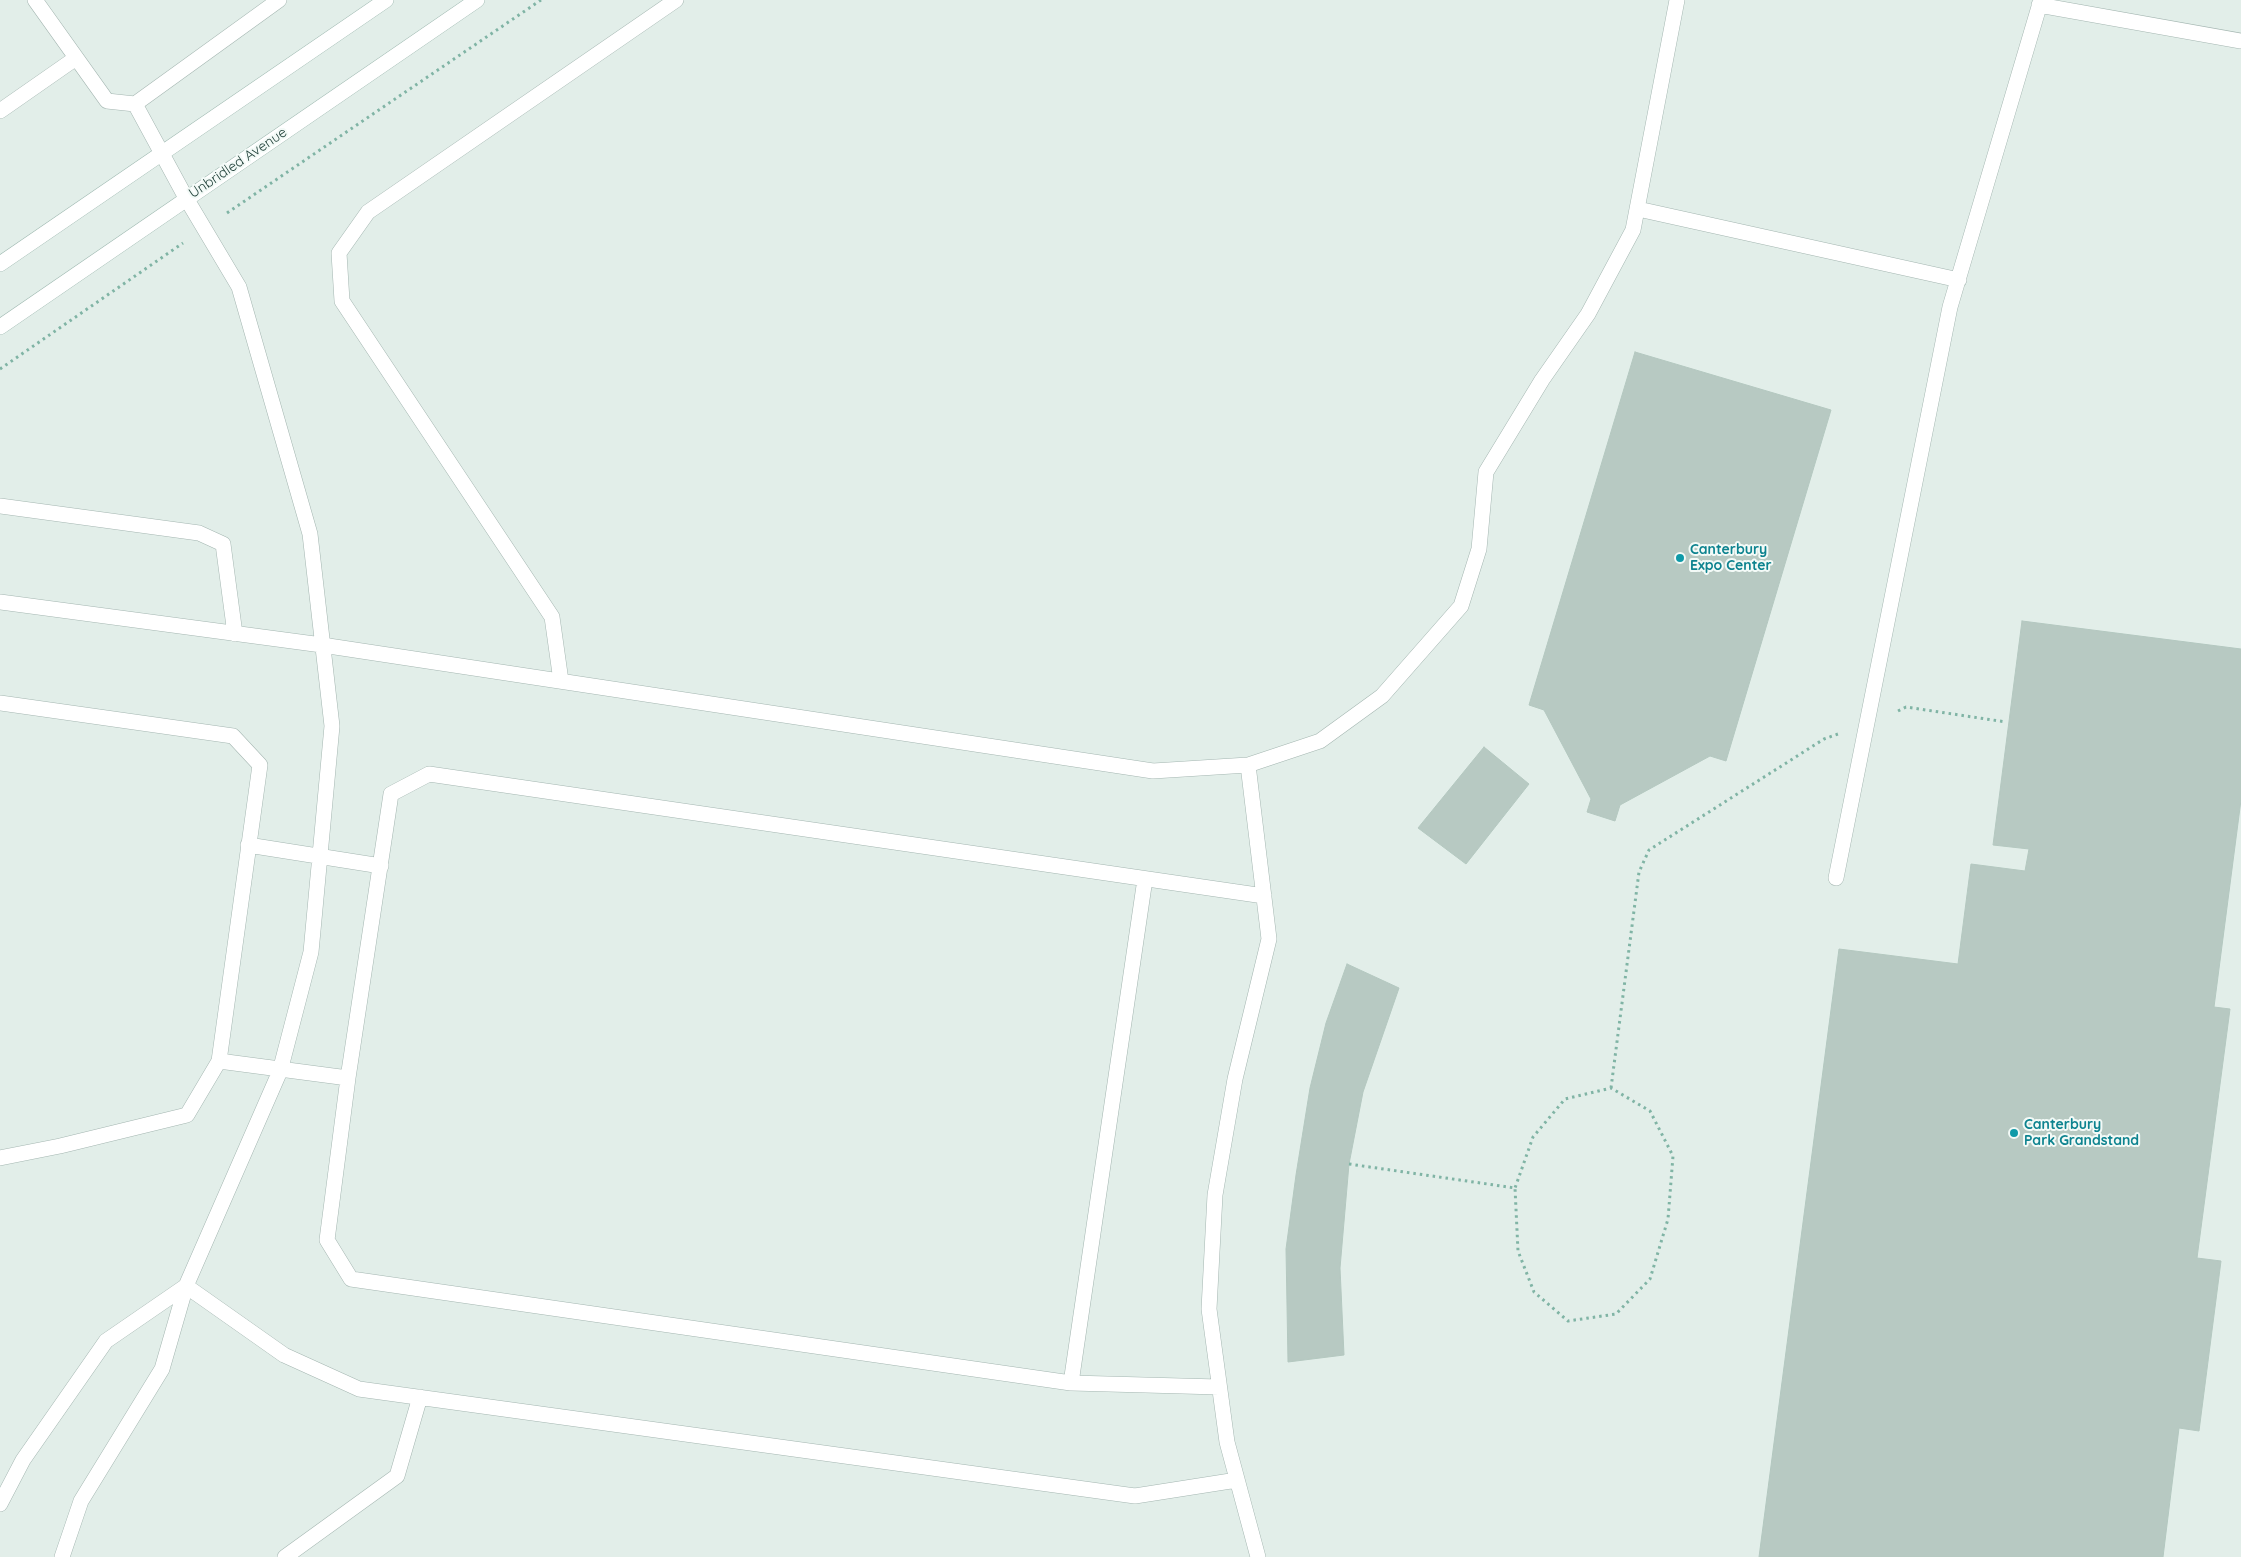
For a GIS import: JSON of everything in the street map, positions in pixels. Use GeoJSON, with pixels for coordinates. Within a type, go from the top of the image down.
{"type":"FeatureCollection","features":[{"type":"Feature","properties":{"kind":"street"},"geometry":{"type":"LineString","coordinates":[[35,0],[107,101],[135,104],[279,0]]}},
{"type":"Feature","properties":{"kind":"street"},"geometry":{"type":"LineString","coordinates":[[0,264],[386,0]]}},
{"type":"Feature","properties":{"kind":"street","name":"Unbridled Avenue"},"geometry":{"type":"LineString","coordinates":[[0,327],[477,0]]}},
{"type":"Feature","properties":{"kind":"street"},"geometry":{"type":"LineString","coordinates":[[560,681],[552,617],[342,301],[339,253],[368,212],[676,0]]}},
{"type":"Feature","properties":{"kind":"street"},"geometry":{"type":"LineString","coordinates":[[0,602],[322,645],[1153,771],[1248,765],[1320,741],[1382,696],[1461,606],[1479,550],[1486,472],[1542,380],[1588,314],[1634,230],[1677,0]]}},
{"type":"Feature","properties":{"kind":"street"},"geometry":{"type":"LineString","coordinates":[[1836,878],[1950,307],[2040,2],[2241,41]]}},
{"type":"Feature","properties":{"kind":"street"},"geometry":{"type":"LineString","coordinates":[[0,110],[76,58]]}},
{"type":"Feature","properties":{"kind":"street"},"geometry":{"type":"LineString","coordinates":[[62,1557],[81,1501],[162,1370],[186,1286],[280,1071],[311,952],[332,726],[310,534],[240,287],[186,198],[135,104]]}},
{"type":"Feature","properties":{"kind":"street"},"geometry":{"type":"LineString","coordinates":[[1638,210],[1959,280]]}},
{"type":"Feature","properties":{"kind":"street"},"geometry":{"type":"LineString","coordinates":[[0,506],[200,533],[223,544],[235,634]]}},
{"type":"Feature","properties":{"kind":"street"},"geometry":{"type":"LineString","coordinates":[[0,703],[234,736],[260,765],[219,1061],[187,1115],[0,1158]]}},
{"type":"Feature","properties":{"kind":"street"},"geometry":{"type":"LineString","coordinates":[[1248,765],[1269,939],[1234,1078],[1215,1195],[1209,1309],[1227,1442],[1258,1557]]}},
{"type":"Feature","properties":{"kind":"street"},"geometry":{"type":"LineString","coordinates":[[1219,1387],[1071,1384],[351,1279],[327,1240],[348,1078],[391,794],[429,774],[1264,896]]}},
{"type":"Feature","properties":{"kind":"street"},"geometry":{"type":"LineString","coordinates":[[248,845],[381,866]]}},
{"type":"Feature","properties":{"kind":"street"},"geometry":{"type":"LineString","coordinates":[[1071,1384],[1145,879]]}},
{"type":"Feature","properties":{"kind":"street"},"geometry":{"type":"LineString","coordinates":[[219,1061],[280,1071],[348,1078]]}},
{"type":"Feature","properties":{"kind":"street"},"geometry":{"type":"LineString","coordinates":[[186,1286],[284,1354],[359,1389],[1135,1496],[1237,1480]]}},
{"type":"Feature","properties":{"kind":"street"},"geometry":{"type":"LineString","coordinates":[[0,1504],[23,1460],[106,1341],[186,1286]]}},
{"type":"Feature","properties":{"kind":"street"},"geometry":{"type":"LineString","coordinates":[[285,1557],[397,1476],[420,1397]]}},
{"type":"Feature","properties":{"kind":"path"},"geometry":{"type":"LineString","coordinates":[[0,369],[204,228],[541,0]]}},
{"type":"Feature","properties":{"kind":"path"},"geometry":{"type":"LineString","coordinates":[[1611,1088],[1639,872],[1649,850],[1824,739],[1906,707],[2006,722]]}},
{"type":"Feature","properties":{"kind":"path"},"geometry":{"type":"LineString","coordinates":[[1611,1088],[1650,1111],[1674,1156],[1668,1219],[1650,1279],[1616,1314],[1568,1321],[1534,1292],[1518,1250],[1515,1188],[1532,1137],[1565,1099],[1611,1088]]}},
{"type":"Feature","properties":{"kind":"path"},"geometry":{"type":"LineString","coordinates":[[1349,1164],[1515,1188]]}},
{"type":"Feature","properties":{"kind":"building","name":"Canterbury Expo Center"},"geometry":{"type":"Polygon","coordinates":[[[1635,352],[1831,410],[1726,761],[1710,756],[1620,805],[1615,821],[1587,812],[1591,799],[1544,710],[1529,705],[1635,352]]]}},
{"type":"Feature","properties":{"kind":"building","name":"Canterbury Park Grandstand"},"geometry":{"type":"Polygon","coordinates":[[[2022,621],[2241,649],[2241,800],[2214,1007],[2230,1009],[2197,1258],[2221,1261],[2199,1431],[2179,1428],[2163,1557],[1759,1557],[1839,949],[1958,964],[1971,864],[2025,871],[2029,849],[1993,845],[2022,621]]]}},
{"type":"Feature","properties":{"kind":"building"},"geometry":{"type":"Polygon","coordinates":[[[1484,747],[1529,784],[1466,864],[1418,828],[1484,747]]]}},
{"type":"Feature","properties":{"kind":"building"},"geometry":{"type":"Polygon","coordinates":[[[1347,964],[1399,988],[1363,1092],[1349,1164],[1340,1268],[1344,1355],[1288,1362],[1286,1249],[1296,1175],[1310,1088],[1326,1023],[1347,964]]]}},
{"type":"Feature","properties":{"kind":"place","name":"Canterbury Expo Center"},"geometry":{"type":"Point","coordinates":[1680,558]}},
{"type":"Feature","properties":{"kind":"place","name":"Canterbury Park Grandstand"},"geometry":{"type":"Point","coordinates":[2014,1133]}}]}
